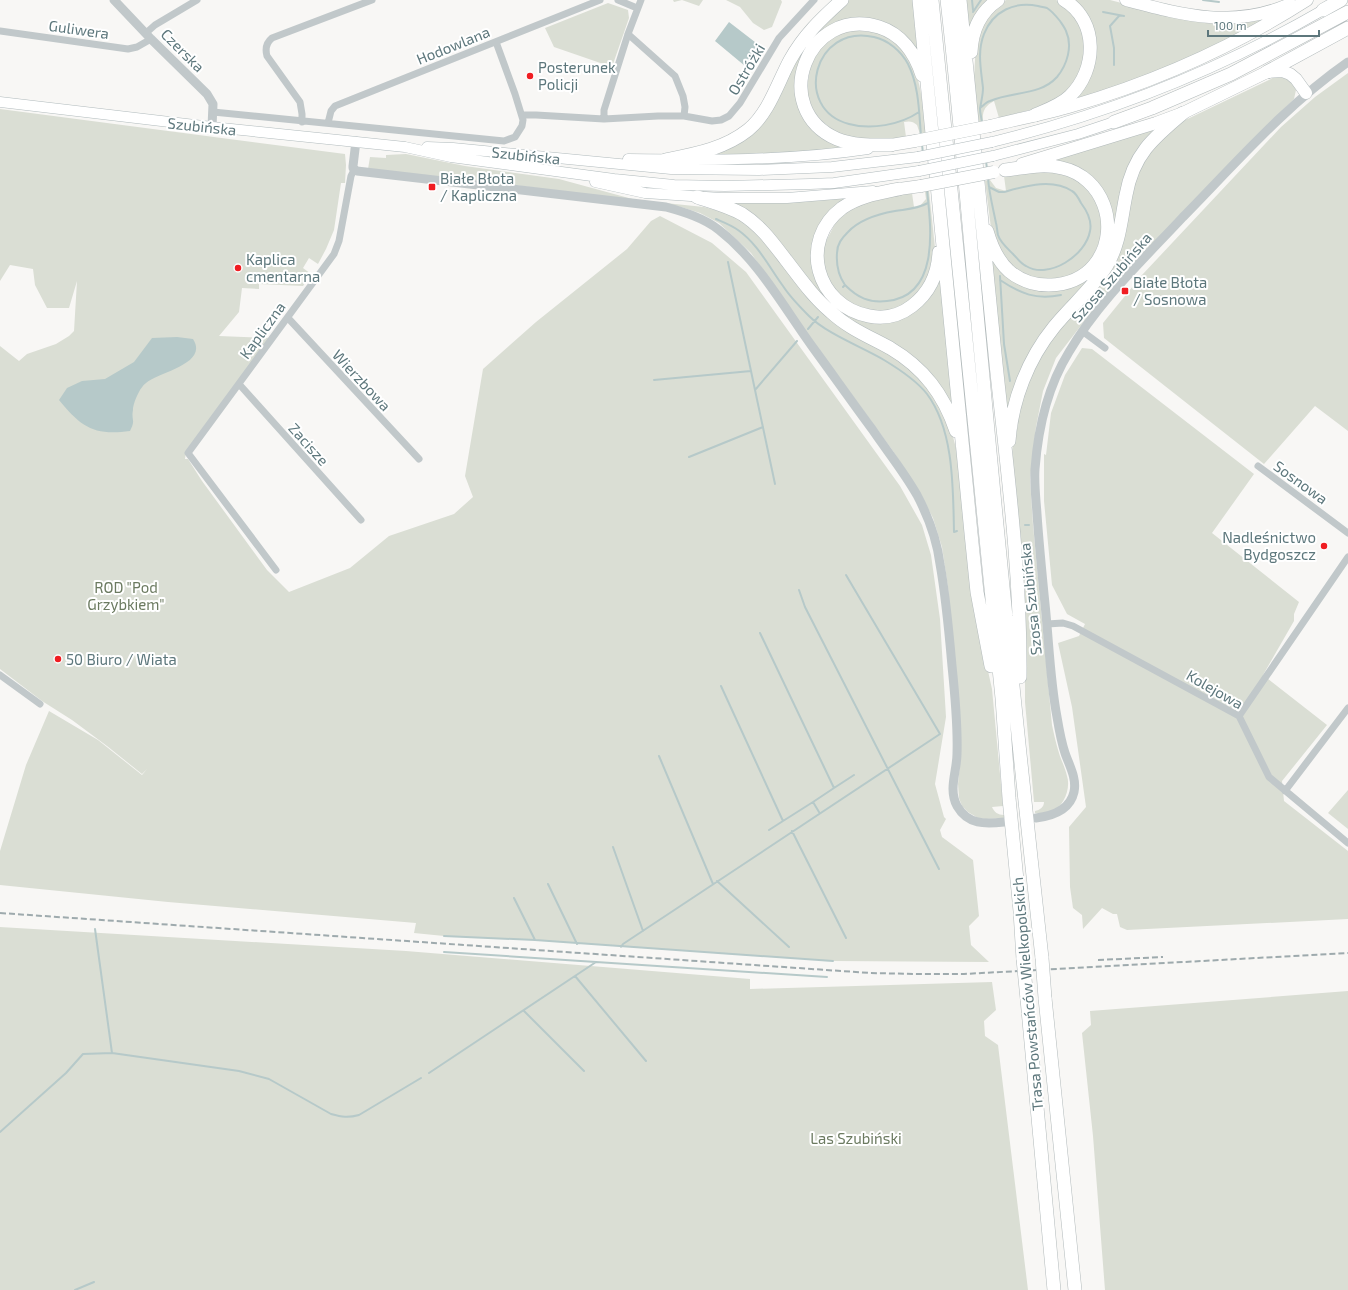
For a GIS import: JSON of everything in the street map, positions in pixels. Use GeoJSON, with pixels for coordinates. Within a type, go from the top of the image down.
{"type":"FeatureCollection","features":[{"type":"Feature","properties":{"kind":"highway"},"geometry":{"type":"LineString","coordinates":[[665,160],[698,154],[720,147],[749,129],[763,112],[790,59],[801,41],[814,25],[842,0]]}},
{"type":"Feature","properties":{"kind":"highway"},"geometry":{"type":"LineString","coordinates":[[919,0],[963,456],[978,592],[991,666],[1002,698]]}},
{"type":"Feature","properties":{"kind":"highway"},"geometry":{"type":"LineString","coordinates":[[932,0],[1002,698]]}},
{"type":"Feature","properties":{"kind":"highway"},"geometry":{"type":"LineString","coordinates":[[947,0],[957,88],[967,210],[1019,743]]}},
{"type":"Feature","properties":{"kind":"highway"},"geometry":{"type":"LineString","coordinates":[[960,0],[1020,615],[1019,743]]}},
{"type":"Feature","properties":{"kind":"highway"},"geometry":{"type":"LineString","coordinates":[[969,86],[971,41],[975,29],[980,18],[987,9],[998,0]]}},
{"type":"Feature","properties":{"kind":"highway"},"geometry":{"type":"LineString","coordinates":[[1035,115],[1058,105],[1070,97],[1080,85],[1087,72],[1091,48],[1089,34],[1079,13],[1064,0]]}},
{"type":"Feature","properties":{"kind":"highway"},"geometry":{"type":"LineString","coordinates":[[1126,0],[1183,14],[1230,19],[1259,15],[1300,0]]}},
{"type":"Feature","properties":{"kind":"highway"},"geometry":{"type":"LineString","coordinates":[[928,97],[917,60],[908,48],[897,36],[884,29],[871,25],[856,24],[844,27],[833,31],[820,39],[811,49],[802,74],[800,86],[802,99],[813,121],[828,134],[838,139],[851,143],[872,145],[891,145],[915,141],[990,126],[1071,106],[1104,95],[1180,66],[1258,30],[1307,0]]}},
{"type":"Feature","properties":{"kind":"highway"},"geometry":{"type":"LineString","coordinates":[[1323,10],[1342,0]]}},
{"type":"Feature","properties":{"kind":"highway"},"geometry":{"type":"LineString","coordinates":[[1114,122],[1160,105],[1231,74],[1348,12]]}},
{"type":"Feature","properties":{"kind":"highway"},"geometry":{"type":"LineString","coordinates":[[999,171],[1156,123],[1183,113],[1267,72],[1348,28]]}},
{"type":"Feature","properties":{"kind":"highway"},"geometry":{"type":"LineString","coordinates":[[1267,72],[1282,71],[1290,74],[1296,79],[1306,93]]}},
{"type":"Feature","properties":{"kind":"highway"},"geometry":{"type":"LineString","coordinates":[[1007,473],[1014,407],[1023,379],[1032,359],[1040,345],[1054,327],[1098,278],[1107,264],[1120,233],[1129,178],[1139,158],[1153,139],[1183,113]]}},
{"type":"Feature","properties":{"kind":"highway"},"geometry":{"type":"LineString","coordinates":[[941,226],[939,261],[933,280],[927,292],[920,300],[906,311],[892,316],[876,318],[860,315],[846,309],[833,298],[820,277],[817,253],[820,239],[825,228],[831,219],[842,208],[855,201],[875,193],[999,171],[1045,165],[1063,168],[1079,174],[1091,184],[1100,195],[1106,208],[1108,221],[1104,249],[1098,260],[1089,270],[1066,283],[1052,285],[1028,282],[1008,270],[999,259],[988,234],[979,204]]}},
{"type":"Feature","properties":{"kind":"highway"},"geometry":{"type":"LineString","coordinates":[[697,197],[729,208],[756,224],[767,235],[818,300],[832,313],[846,324],[907,359],[926,376],[938,391],[948,410],[956,430],[963,456]]}},
{"type":"Feature","properties":{"kind":"highway","name":"Trasa Powstańców Wielkopolskich"},"geometry":{"type":"LineString","coordinates":[[1002,698],[1023,959],[1054,1290]]}},
{"type":"Feature","properties":{"kind":"highway","name":"Trasa Powstańców Wielkopolskich"},"geometry":{"type":"LineString","coordinates":[[1019,743],[1075,1290]]}},
{"type":"Feature","properties":{"kind":"main road"},"geometry":{"type":"LineString","coordinates":[[574,160],[671,169],[759,170],[832,167],[918,157],[992,142],[1075,119],[1146,95],[1247,51],[1323,10]]}},
{"type":"Feature","properties":{"kind":"main road","name":"Szubińska"},"geometry":{"type":"LineString","coordinates":[[0,102],[212,127],[405,147],[451,157],[556,171]]}},
{"type":"Feature","properties":{"kind":"main road"},"geometry":{"type":"LineString","coordinates":[[556,171],[643,182],[718,186],[786,186],[834,183],[919,171],[993,156],[1071,136],[1114,122]]}},
{"type":"Feature","properties":{"kind":"main road"},"geometry":{"type":"LineString","coordinates":[[574,160],[771,158],[840,153],[891,145]]}},
{"type":"Feature","properties":{"kind":"main road","name":"Szubińska"},"geometry":{"type":"LineString","coordinates":[[405,147],[453,148],[574,160]]}},
{"type":"Feature","properties":{"kind":"main road"},"geometry":{"type":"LineString","coordinates":[[556,171],[573,177],[630,191],[660,195],[697,197],[787,198],[899,189]]}},
{"type":"Feature","properties":{"kind":"street","name":"Czerska"},"geometry":{"type":"LineString","coordinates":[[114,0],[148,36],[208,94],[213,104],[212,127]]}},
{"type":"Feature","properties":{"kind":"street","name":"Guliwera"},"geometry":{"type":"LineString","coordinates":[[0,30],[128,49],[137,47],[148,36],[155,25],[197,0]]}},
{"type":"Feature","properties":{"kind":"street"},"geometry":{"type":"LineString","coordinates":[[302,122],[302,108],[300,102],[267,56],[266,45],[272,38],[372,0]]}},
{"type":"Feature","properties":{"kind":"street","name":"Hodowlana"},"geometry":{"type":"LineString","coordinates":[[328,123],[330,111],[335,106],[600,0]]}},
{"type":"Feature","properties":{"kind":"street"},"geometry":{"type":"LineString","coordinates":[[618,0],[638,8]]}},
{"type":"Feature","properties":{"kind":"street"},"geometry":{"type":"LineString","coordinates":[[604,119],[604,110],[628,34],[641,0]]}},
{"type":"Feature","properties":{"kind":"street","name":"Ostróżki"},"geometry":{"type":"LineString","coordinates":[[523,115],[604,119],[684,116],[712,121],[721,120],[729,116],[740,103],[779,38],[814,0]]}},
{"type":"Feature","properties":{"kind":"street"},"geometry":{"type":"LineString","coordinates":[[628,34],[675,76],[683,96],[685,107],[684,116]]}},
{"type":"Feature","properties":{"kind":"street"},"geometry":{"type":"LineString","coordinates":[[496,42],[523,115]]}},
{"type":"Feature","properties":{"kind":"street","name":"Szosa Szubińska"},"geometry":{"type":"LineString","coordinates":[[1036,818],[1055,814],[1064,808],[1071,799],[1074,790],[1073,774],[1065,752],[1057,717],[1035,490],[1035,470],[1038,443],[1045,411],[1057,376],[1068,353],[1091,317],[1119,285],[1253,144],[1306,93],[1348,62]]}},
{"type":"Feature","properties":{"kind":"street","name":"Szubińska"},"geometry":{"type":"LineString","coordinates":[[213,112],[504,141],[515,136],[520,131],[523,115]]}},
{"type":"Feature","properties":{"kind":"street"},"geometry":{"type":"LineString","coordinates":[[356,141],[353,166],[354,170],[666,207],[700,219],[718,229],[757,267],[804,336],[898,466],[918,497],[933,531],[940,562],[950,638],[958,737],[953,786],[954,798],[958,807],[963,813],[974,821],[986,824],[1004,822]]}},
{"type":"Feature","properties":{"kind":"street","name":"Kapliczna"},"geometry":{"type":"LineString","coordinates":[[276,570],[188,453],[334,254],[339,241],[351,176],[354,170]]}},
{"type":"Feature","properties":{"kind":"street","name":"Wierzbowa"},"geometry":{"type":"LineString","coordinates":[[288,318],[419,460]]}},
{"type":"Feature","properties":{"kind":"street"},"geometry":{"type":"LineString","coordinates":[[1082,331],[1105,348]]}},
{"type":"Feature","properties":{"kind":"street","name":"Zacisze"},"geometry":{"type":"LineString","coordinates":[[238,384],[361,520]]}},
{"type":"Feature","properties":{"kind":"street","name":"Sosnowa"},"geometry":{"type":"LineString","coordinates":[[1258,466],[1348,533]]}},
{"type":"Feature","properties":{"kind":"street"},"geometry":{"type":"LineString","coordinates":[[1240,716],[1348,557]]}},
{"type":"Feature","properties":{"kind":"street","name":"Kolejowa"},"geometry":{"type":"LineString","coordinates":[[1047,624],[1063,623],[1073,626],[1240,716],[1269,777],[1348,843]]}},
{"type":"Feature","properties":{"kind":"street"},"geometry":{"type":"LineString","coordinates":[[0,675],[40,704]]}},
{"type":"Feature","properties":{"kind":"street"},"geometry":{"type":"LineString","coordinates":[[1285,791],[1348,708]]}},
{"type":"Feature","properties":{"kind":"green space"},"geometry":{"type":"Polygon","coordinates":[[[682,0],[703,0],[699,6],[682,0]]]}},
{"type":"Feature","properties":{"kind":"green space"},"geometry":{"type":"Polygon","coordinates":[[[726,0],[781,0],[782,2],[772,27],[764,30],[753,23],[740,7],[726,0]]]}},
{"type":"Feature","properties":{"kind":"green space"},"geometry":{"type":"Polygon","coordinates":[[[847,0],[915,0],[921,63],[895,30],[824,31],[797,96],[847,147],[821,151],[715,155],[737,144],[798,54],[847,0]]]}},
{"type":"Feature","properties":{"kind":"green space"},"geometry":{"type":"Polygon","coordinates":[[[964,0],[991,0],[968,39],[964,0]]]}},
{"type":"Feature","properties":{"kind":"green space"},"geometry":{"type":"Polygon","coordinates":[[[1006,0],[1056,0],[1061,2],[1078,19],[1087,42],[1080,77],[1064,95],[1041,107],[999,118],[994,101],[985,109],[983,122],[978,123],[974,78],[976,42],[985,18],[1006,0]]]}},
{"type":"Feature","properties":{"kind":"green space"},"geometry":{"type":"Polygon","coordinates":[[[1072,0],[1110,0],[1188,20],[1213,24],[1251,22],[1273,15],[1226,41],[1178,63],[1077,100],[1072,100],[1093,69],[1072,0]]]}},
{"type":"Feature","properties":{"kind":"green space"},"geometry":{"type":"Polygon","coordinates":[[[608,3],[628,10],[629,18],[612,67],[554,47],[545,28],[608,3]]]}},
{"type":"Feature","properties":{"kind":"green space"},"geometry":{"type":"Polygon","coordinates":[[[850,30],[883,34],[898,43],[913,65],[918,78],[926,133],[920,134],[917,125],[908,121],[904,122],[906,137],[878,141],[842,137],[814,115],[806,93],[812,57],[828,40],[850,30]]]}},
{"type":"Feature","properties":{"kind":"green space"},"geometry":{"type":"Polygon","coordinates":[[[1348,73],[1348,431],[1315,406],[1264,464],[1104,338],[1103,323],[1142,275],[1281,127],[1315,97],[1348,73]]]}},
{"type":"Feature","properties":{"kind":"green space"},"geometry":{"type":"Polygon","coordinates":[[[1277,76],[1289,80],[1293,85],[1296,90],[1294,99],[1238,155],[1106,293],[1056,358],[1043,391],[1036,427],[1030,479],[1052,725],[1058,750],[1066,773],[1068,786],[1063,802],[1056,810],[1051,812],[1035,813],[1035,811],[1042,807],[1044,802],[1034,802],[1025,702],[1025,587],[1012,464],[1013,436],[1018,408],[1042,350],[1083,303],[1148,149],[1177,124],[1277,76]]]}},
{"type":"Feature","properties":{"kind":"green space","name":"ROD \"Pod Grzybkiem\""},"geometry":{"type":"Polygon","coordinates":[[[0,109],[345,154],[345,183],[341,183],[334,230],[318,264],[309,258],[303,268],[311,274],[303,286],[259,284],[259,289],[242,288],[239,312],[219,336],[272,338],[186,452],[185,459],[188,459],[202,481],[267,570],[289,592],[350,568],[389,536],[454,514],[473,497],[465,476],[483,369],[536,322],[627,249],[651,221],[660,216],[712,243],[746,272],[900,486],[922,525],[931,555],[940,619],[946,717],[935,784],[944,817],[946,819],[940,830],[942,837],[973,860],[979,916],[969,926],[971,945],[989,962],[833,961],[535,940],[444,936],[414,933],[416,923],[168,902],[0,885],[0,851],[26,765],[49,711],[98,740],[142,775],[147,769],[142,774],[107,746],[72,720],[42,701],[0,669],[0,346],[19,361],[27,354],[56,344],[69,336],[74,331],[77,281],[69,308],[47,308],[35,285],[33,269],[10,265],[0,281],[0,109]]]}},
{"type":"Feature","properties":{"kind":"green space"},"geometry":{"type":"Polygon","coordinates":[[[1158,126],[1145,139],[1135,154],[1116,234],[1105,261],[1045,333],[1006,424],[989,249],[995,260],[1050,289],[1104,257],[1105,195],[1052,161],[1158,126]]]}},
{"type":"Feature","properties":{"kind":"green space"},"geometry":{"type":"Polygon","coordinates":[[[406,154],[465,166],[559,179],[636,200],[704,207],[733,215],[753,228],[815,303],[911,370],[924,383],[935,397],[952,433],[957,452],[981,639],[992,689],[1003,806],[992,807],[996,813],[1004,815],[1004,818],[978,818],[962,806],[959,798],[958,784],[961,754],[948,587],[942,547],[933,518],[919,491],[893,451],[811,339],[751,253],[719,223],[700,213],[681,207],[490,182],[368,169],[370,157],[386,158],[386,155],[406,154]]]}},
{"type":"Feature","properties":{"kind":"green space"},"geometry":{"type":"Polygon","coordinates":[[[1043,170],[1075,176],[1098,199],[1104,231],[1091,261],[1074,275],[1053,281],[1021,274],[1004,259],[991,228],[985,181],[990,180],[996,188],[1006,191],[1004,176],[1043,170]]]}},
{"type":"Feature","properties":{"kind":"green space"},"geometry":{"type":"Polygon","coordinates":[[[929,191],[935,248],[929,278],[910,302],[882,313],[843,302],[825,277],[823,247],[837,220],[853,208],[882,197],[912,193],[914,207],[919,207],[926,199],[925,192],[929,191]]]}},
{"type":"Feature","properties":{"kind":"green space"},"geometry":{"type":"Polygon","coordinates":[[[854,197],[819,229],[827,297],[840,311],[856,319],[873,322],[900,319],[940,269],[954,414],[944,396],[849,321],[725,201],[854,197]]]}},
{"type":"Feature","properties":{"kind":"green space"},"geometry":{"type":"Polygon","coordinates":[[[1082,348],[1092,349],[1254,474],[1212,533],[1299,602],[1294,614],[1294,621],[1263,675],[1327,725],[1282,781],[1284,801],[1348,851],[1348,919],[1127,930],[1120,927],[1117,914],[1113,914],[1102,908],[1083,929],[1082,915],[1073,908],[1070,887],[1069,827],[1086,807],[1072,707],[1058,643],[1079,636],[1085,624],[1067,614],[1052,585],[1044,501],[1044,454],[1046,455],[1051,413],[1065,375],[1082,348]]]}},
{"type":"Feature","properties":{"kind":"green space"},"geometry":{"type":"Polygon","coordinates":[[[1348,790],[1348,829],[1328,813],[1348,790]]]}},
{"type":"Feature","properties":{"kind":"green space","name":"Las Szubiński"},"geometry":{"type":"Polygon","coordinates":[[[0,927],[406,951],[750,979],[750,989],[992,982],[996,1010],[984,1021],[985,1036],[998,1045],[1028,1290],[0,1290],[0,927]]]}},
{"type":"Feature","properties":{"kind":"green space"},"geometry":{"type":"Polygon","coordinates":[[[1348,991],[1348,1290],[1105,1290],[1093,1136],[1082,1033],[1091,1025],[1090,1011],[1348,991]]]}},
{"type":"Feature","properties":{"kind":"shaded area"},"geometry":{"type":"Polygon","coordinates":[[[729,22],[764,49],[751,71],[715,41],[729,22]]]}},
{"type":"Feature","properties":{"kind":"shaded area"},"geometry":{"type":"Polygon","coordinates":[[[177,337],[193,339],[196,348],[194,355],[189,361],[152,379],[144,385],[139,391],[134,403],[133,422],[130,431],[107,432],[89,428],[74,417],[59,400],[67,388],[82,381],[105,379],[134,362],[152,338],[177,337]]]}},
{"type":"Feature","properties":{"kind":"waterway"},"geometry":{"type":"LineString","coordinates":[[972,0],[973,10]]}},
{"type":"Feature","properties":{"kind":"waterway"},"geometry":{"type":"LineString","coordinates":[[973,12],[981,0]]}},
{"type":"Feature","properties":{"kind":"waterway"},"geometry":{"type":"LineString","coordinates":[[1203,0],[1219,2]]}},
{"type":"Feature","properties":{"kind":"waterway"},"geometry":{"type":"LineString","coordinates":[[980,108],[981,107],[985,104],[987,102],[998,98],[1042,87],[1050,83],[1061,72],[1068,55],[1068,37],[1060,21],[1049,9],[1029,5],[1013,7],[999,14],[988,26],[984,34],[980,54],[983,88],[980,106],[980,109],[982,124]]}},
{"type":"Feature","properties":{"kind":"waterway"},"geometry":{"type":"LineString","coordinates":[[1103,12],[1124,16]]}},
{"type":"Feature","properties":{"kind":"waterway"},"geometry":{"type":"LineString","coordinates":[[1114,65],[1114,48],[1110,26],[1119,16]]}},
{"type":"Feature","properties":{"kind":"waterway"},"geometry":{"type":"LineString","coordinates":[[919,112],[894,123],[876,126],[858,126],[849,124],[831,115],[820,102],[816,86],[818,70],[825,54],[837,43],[853,36],[879,38],[894,47],[902,55],[912,72],[918,99],[921,136]]}},
{"type":"Feature","properties":{"kind":"waterway"},"geometry":{"type":"LineString","coordinates":[[922,144],[923,154]]}},
{"type":"Feature","properties":{"kind":"waterway"},"geometry":{"type":"LineString","coordinates":[[986,160],[987,170]]}},
{"type":"Feature","properties":{"kind":"waterway"},"geometry":{"type":"LineString","coordinates":[[988,178],[989,184],[989,189],[990,195],[999,238],[1024,265],[1035,270],[1045,270],[1065,263],[1082,249],[1090,231],[1090,224],[1085,209],[1075,193],[1064,187],[1047,184],[1039,184],[1004,192],[999,192],[989,187]]}},
{"type":"Feature","properties":{"kind":"waterway"},"geometry":{"type":"LineString","coordinates":[[845,285],[864,299],[875,301],[887,301],[904,296],[916,287],[924,273],[928,258],[930,222],[927,190]]}},
{"type":"Feature","properties":{"kind":"waterway"},"geometry":{"type":"LineString","coordinates":[[843,287],[845,285],[839,274],[837,266],[837,250],[840,241],[853,227],[864,220],[876,216],[889,212],[916,208],[928,203]]}},
{"type":"Feature","properties":{"kind":"waterway"},"geometry":{"type":"LineString","coordinates":[[716,219],[735,228],[752,242],[789,294],[816,323],[896,367],[913,379],[927,394],[936,408],[947,442],[952,478],[954,532],[957,531]]}},
{"type":"Feature","properties":{"kind":"waterway"},"geometry":{"type":"LineString","coordinates":[[728,262],[755,390]]}},
{"type":"Feature","properties":{"kind":"waterway"},"geometry":{"type":"LineString","coordinates":[[1000,276],[1004,344],[1010,381]]}},
{"type":"Feature","properties":{"kind":"waterway"},"geometry":{"type":"LineString","coordinates":[[1000,280],[1029,295],[1044,297],[1061,295]]}},
{"type":"Feature","properties":{"kind":"waterway"},"geometry":{"type":"LineString","coordinates":[[808,329],[818,317]]}},
{"type":"Feature","properties":{"kind":"waterway"},"geometry":{"type":"LineString","coordinates":[[775,484],[755,390],[797,341]]}},
{"type":"Feature","properties":{"kind":"waterway"},"geometry":{"type":"LineString","coordinates":[[654,380],[751,371]]}},
{"type":"Feature","properties":{"kind":"waterway"},"geometry":{"type":"LineString","coordinates":[[689,457],[763,427]]}},
{"type":"Feature","properties":{"kind":"waterway"},"geometry":{"type":"LineString","coordinates":[[621,947],[623,944],[940,734],[846,575]]}},
{"type":"Feature","properties":{"kind":"waterway"},"geometry":{"type":"LineString","coordinates":[[799,590],[805,607],[939,869]]}},
{"type":"Feature","properties":{"kind":"waterway"},"geometry":{"type":"LineString","coordinates":[[760,633],[834,788],[813,802]]}},
{"type":"Feature","properties":{"kind":"waterway"},"geometry":{"type":"LineString","coordinates":[[721,686],[783,821],[813,802],[819,812]]}},
{"type":"Feature","properties":{"kind":"waterway"},"geometry":{"type":"LineString","coordinates":[[659,756],[713,884]]}},
{"type":"Feature","properties":{"kind":"waterway"},"geometry":{"type":"LineString","coordinates":[[834,788],[854,775]]}},
{"type":"Feature","properties":{"kind":"waterway"},"geometry":{"type":"LineString","coordinates":[[769,830],[783,821]]}},
{"type":"Feature","properties":{"kind":"waterway"},"geometry":{"type":"LineString","coordinates":[[792,831],[846,938]]}},
{"type":"Feature","properties":{"kind":"waterway"},"geometry":{"type":"LineString","coordinates":[[613,847],[643,931]]}},
{"type":"Feature","properties":{"kind":"waterway"},"geometry":{"type":"LineString","coordinates":[[717,881],[789,947]]}},
{"type":"Feature","properties":{"kind":"waterway"},"geometry":{"type":"LineString","coordinates":[[548,884],[577,944]]}},
{"type":"Feature","properties":{"kind":"waterway"},"geometry":{"type":"LineString","coordinates":[[514,898],[535,940]]}},
{"type":"Feature","properties":{"kind":"waterway"},"geometry":{"type":"LineString","coordinates":[[95,929],[112,1053]]}},
{"type":"Feature","properties":{"kind":"waterway"},"geometry":{"type":"LineString","coordinates":[[444,936],[535,940],[833,961]]}},
{"type":"Feature","properties":{"kind":"waterway"},"geometry":{"type":"LineString","coordinates":[[444,952],[596,962]]}},
{"type":"Feature","properties":{"kind":"waterway"},"geometry":{"type":"LineString","coordinates":[[429,1073],[596,962],[827,977]]}},
{"type":"Feature","properties":{"kind":"waterway"},"geometry":{"type":"LineString","coordinates":[[575,976],[646,1061]]}},
{"type":"Feature","properties":{"kind":"waterway"},"geometry":{"type":"LineString","coordinates":[[524,1011],[584,1071]]}},
{"type":"Feature","properties":{"kind":"waterway"},"geometry":{"type":"LineString","coordinates":[[0,1132],[66,1073],[83,1054],[112,1053],[239,1071],[269,1079],[331,1114],[345,1117],[359,1115],[421,1078]]}},
{"type":"Feature","properties":{"kind":"waterway"},"geometry":{"type":"LineString","coordinates":[[75,1290],[94,1282]]}},
{"type":"Feature","properties":{"kind":"railway"},"geometry":{"type":"LineString","coordinates":[[0,913],[870,973],[964,974],[1348,953]]}},
{"type":"Feature","properties":{"kind":"railway"},"geometry":{"type":"LineString","coordinates":[[1098,960],[1163,957]]}},
{"type":"Feature","properties":{"kind":"place","name":"Posterunek Policji"},"geometry":{"type":"Point","coordinates":[530,76]}},
{"type":"Feature","properties":{"kind":"place","name":"Białe Błota / Kapliczna"},"geometry":{"type":"Point","coordinates":[432,187]}},
{"type":"Feature","properties":{"kind":"place","name":"Kaplica cmentarna"},"geometry":{"type":"Point","coordinates":[238,268]}},
{"type":"Feature","properties":{"kind":"place","name":"Białe Błota / Sosnowa"},"geometry":{"type":"Point","coordinates":[1125,291]}},
{"type":"Feature","properties":{"kind":"place","name":"Nadleśnictwo Bydgoszcz"},"geometry":{"type":"Point","coordinates":[1324,546]}},
{"type":"Feature","properties":{"kind":"place","name":"50 Biuro / Wiata"},"geometry":{"type":"Point","coordinates":[58,659]}}]}
